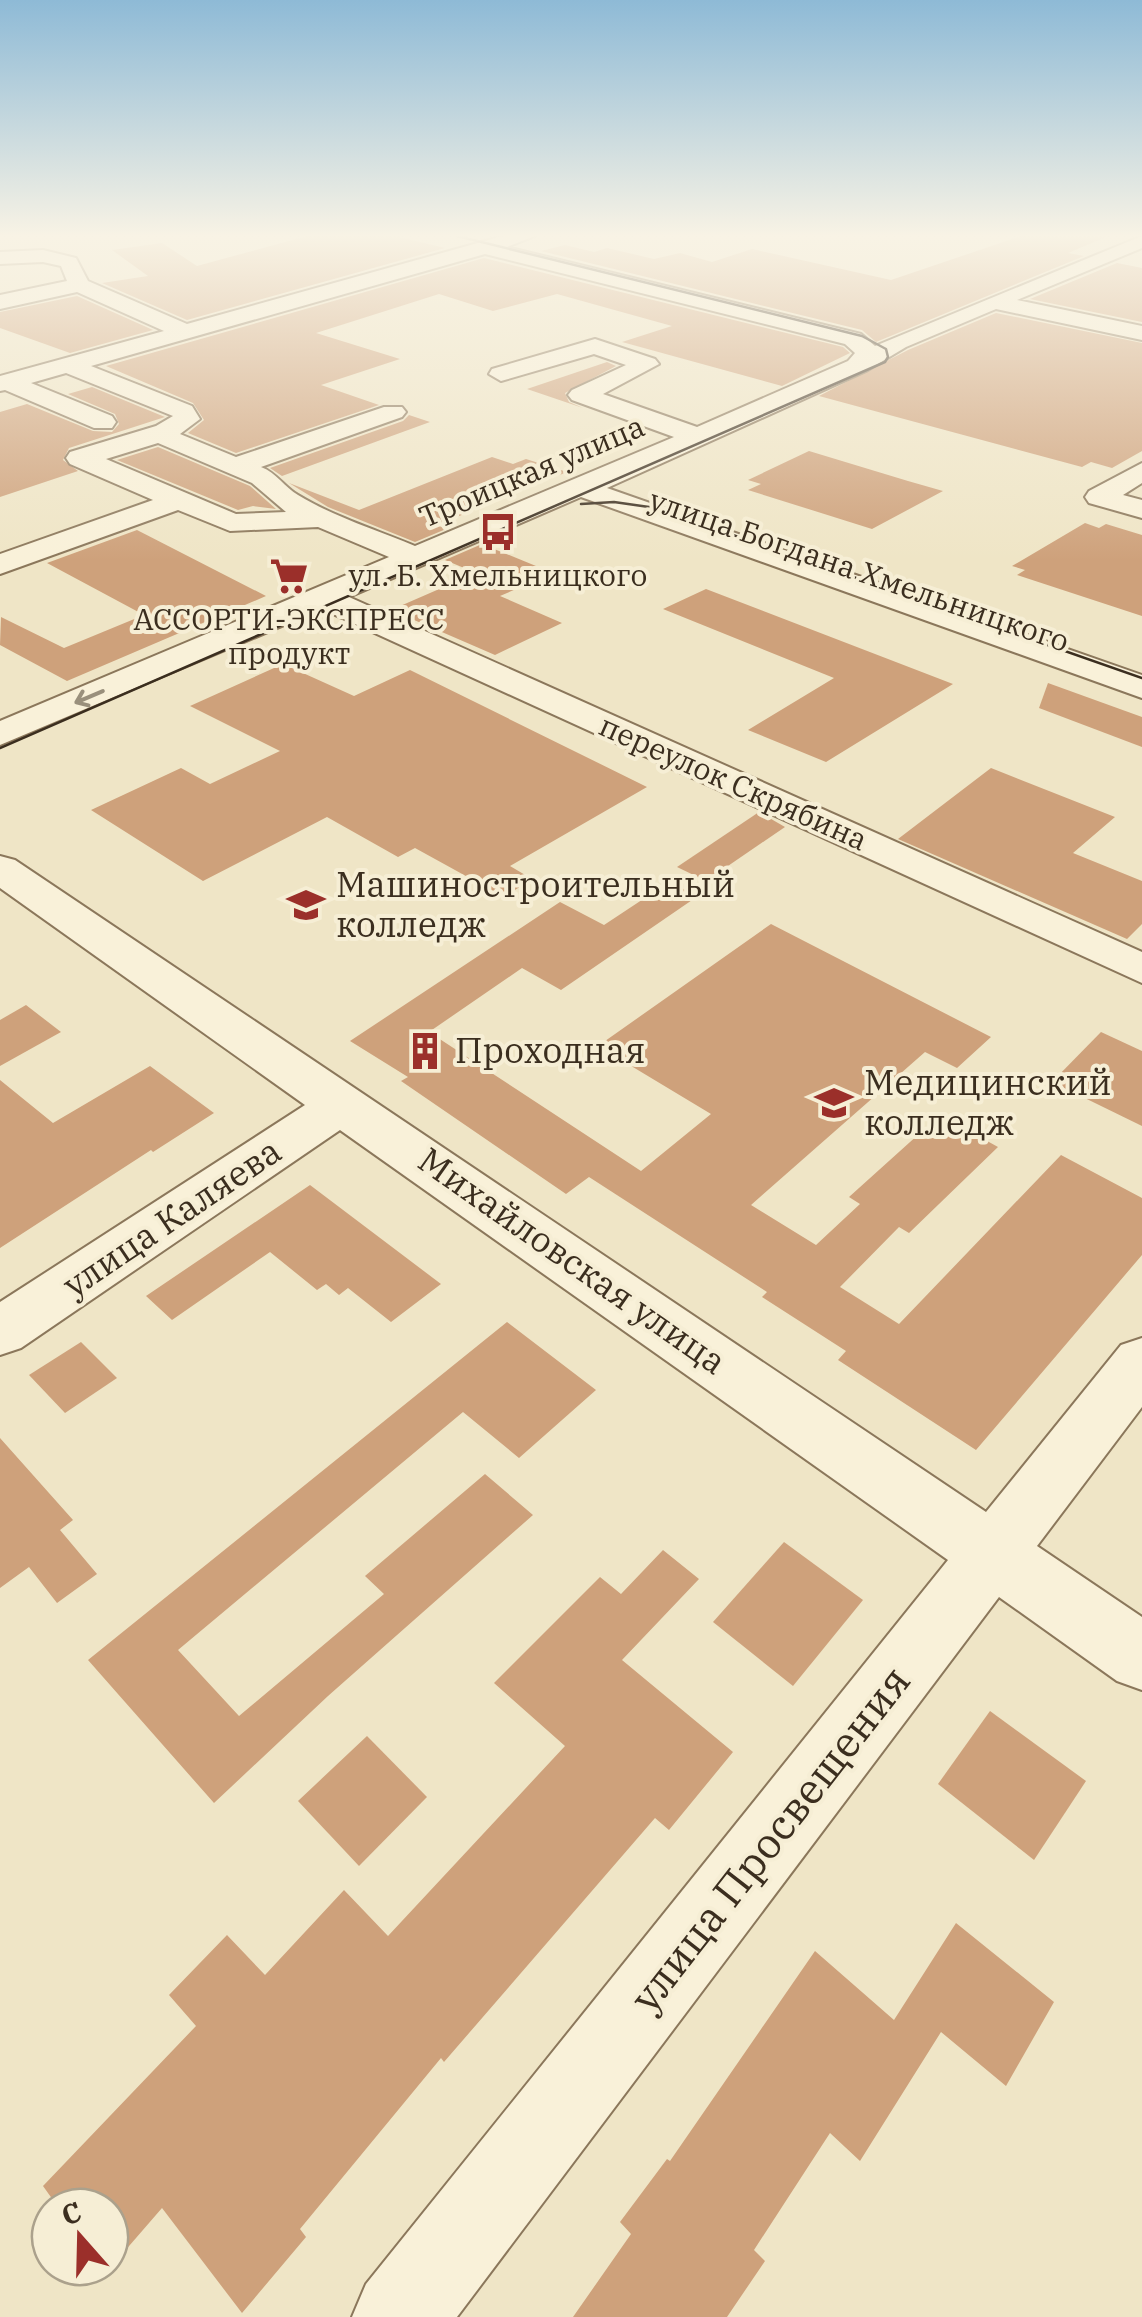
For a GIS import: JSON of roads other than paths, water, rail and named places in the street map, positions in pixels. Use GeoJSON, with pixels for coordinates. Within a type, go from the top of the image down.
{"type":"FeatureCollection","features":[{"type":"Feature","properties":{"kind":"street"},"geometry":{"type":"LineString","coordinates":[[4,382],[142,344]]}},
{"type":"Feature","properties":{"kind":"street"},"geometry":{"type":"LineString","coordinates":[[857,366],[868,352],[859,344]]}},
{"type":"Feature","properties":{"kind":"street","name":"Троицкая улица"},"geometry":{"type":"LineString","coordinates":[[0,734],[589,487],[857,366],[894,344]]}},
{"type":"Feature","properties":{"kind":"street"},"geometry":{"type":"LineString","coordinates":[[501,374],[595,346],[647,364],[581,395],[698,436]]}},
{"type":"Feature","properties":{"kind":"street"},"geometry":{"type":"LineString","coordinates":[[67,365],[188,416],[164,432],[80,458],[230,522],[321,518]]}},
{"type":"Feature","properties":{"kind":"street"},"geometry":{"type":"LineString","coordinates":[[4,382],[102,422]]}},
{"type":"Feature","properties":{"kind":"street"},"geometry":{"type":"LineString","coordinates":[[236,466],[393,412]]}},
{"type":"Feature","properties":{"kind":"street"},"geometry":{"type":"LineString","coordinates":[[164,432],[169,439],[262,476],[284,499],[321,518],[417,558]]}},
{"type":"Feature","properties":{"kind":"street"},"geometry":{"type":"LineString","coordinates":[[1142,471],[1099,496],[1142,509]]}},
{"type":"Feature","properties":{"kind":"street","name":"улица Богдана Хмельницкого"},"geometry":{"type":"LineString","coordinates":[[589,487],[628,486],[645,498],[1142,671]]}},
{"type":"Feature","properties":{"kind":"street","name":"улица Богдана Хмельницкого"},"geometry":{"type":"LineString","coordinates":[[589,487],[1142,687]]}},
{"type":"Feature","properties":{"kind":"street"},"geometry":{"type":"LineString","coordinates":[[0,565],[179,500]]}},
{"type":"Feature","properties":{"kind":"street","name":"переулок Скрябина"},"geometry":{"type":"LineString","coordinates":[[324,598],[1142,968]]}},
{"type":"Feature","properties":{"kind":"street","name":"Михайловская улица"},"geometry":{"type":"LineString","coordinates":[[0,869],[994,1551],[1142,1657]]}},
{"type":"Feature","properties":{"kind":"street","name":"улица Каляева"},"geometry":{"type":"LineString","coordinates":[[0,1332],[344,1104]]}},
{"type":"Feature","properties":{"kind":"street","name":"улица Просвещения"},"geometry":{"type":"LineString","coordinates":[[399,2317],[1142,1362]]}},
{"type":"Feature","properties":{"kind":"tram line"},"geometry":{"type":"LineString","coordinates":[[0,748],[885,362],[886,349],[877,344]]}},
{"type":"Feature","properties":{"kind":"tram line"},"geometry":{"type":"LineString","coordinates":[[581,504],[614,502],[656,508],[1142,678]]}},
{"type":"Feature","properties":{"kind":"place","name":"ул. Б. Хмельницкого"},"geometry":{"type":"Point","coordinates":[498,532]}},
{"type":"Feature","properties":{"kind":"place","name":"АССОРТИ-ЭКСПРЕСС продукт"},"geometry":{"type":"Point","coordinates":[289,576]}},
{"type":"Feature","properties":{"kind":"place","name":"Машиностроительный колледж"},"geometry":{"type":"Point","coordinates":[306,905]}},
{"type":"Feature","properties":{"kind":"place","name":"Проходная"},"geometry":{"type":"Point","coordinates":[425,1051]}},
{"type":"Feature","properties":{"kind":"place","name":"Медицинский колледж"},"geometry":{"type":"Point","coordinates":[834,1103]}}]}
